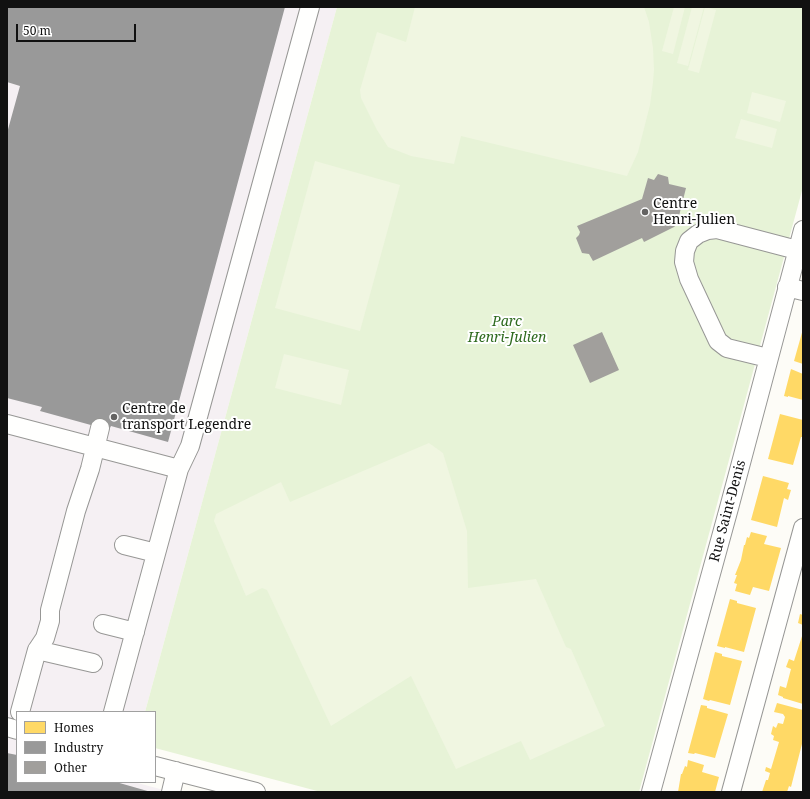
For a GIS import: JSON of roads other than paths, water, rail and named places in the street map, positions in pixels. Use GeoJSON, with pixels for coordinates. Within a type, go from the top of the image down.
{"type":"FeatureCollection","features":[{"type":"Feature","properties":{"kind":"street"},"geometry":{"type":"LineString","coordinates":[[113,711],[179,469],[190,446],[310,7]]}},
{"type":"Feature","properties":{"kind":"street"},"geometry":{"type":"LineString","coordinates":[[768,358],[727,348],[718,341],[689,279],[684,262],[685,251],[689,241],[698,234],[708,230],[717,229],[797,250]]}},
{"type":"Feature","properties":{"kind":"street","name":"Rue Saint-Denis"},"geometry":{"type":"LineString","coordinates":[[651,792],[768,358],[795,290],[797,250],[803,230]]}},
{"type":"Feature","properties":{"kind":"street"},"geometry":{"type":"LineString","coordinates":[[7,424],[179,469]]}},
{"type":"Feature","properties":{"kind":"street"},"geometry":{"type":"LineString","coordinates":[[20,711],[37,650],[35,636],[40,619],[50,610],[78,504],[90,469],[100,428]]}},
{"type":"Feature","properties":{"kind":"street"},"geometry":{"type":"LineString","coordinates":[[731,792],[803,528]]}},
{"type":"Feature","properties":{"kind":"street"},"geometry":{"type":"LineString","coordinates":[[124,545],[156,553]]}},
{"type":"Feature","properties":{"kind":"street"},"geometry":{"type":"LineString","coordinates":[[103,624],[135,632]]}},
{"type":"Feature","properties":{"kind":"street"},"geometry":{"type":"LineString","coordinates":[[37,650],[93,663]]}},
{"type":"Feature","properties":{"kind":"street"},"geometry":{"type":"LineString","coordinates":[[156,766],[256,792]]}},
{"type":"Feature","properties":{"kind":"street"},"geometry":{"type":"LineString","coordinates":[[170,792],[176,771]]}},
{"type":"Feature","properties":{"kind":"place","name":"Centre Henri-Julien"},"geometry":{"type":"Point","coordinates":[645,212]}},
{"type":"Feature","properties":{"kind":"place","name":"Centre de transport Legendre"},"geometry":{"type":"Point","coordinates":[114,417]}},
{"type":"Feature","properties":{"kind":"park label","name":"Parc Henri-Julien"},"geometry":{"type":"Point","coordinates":[507,330]}}]}
